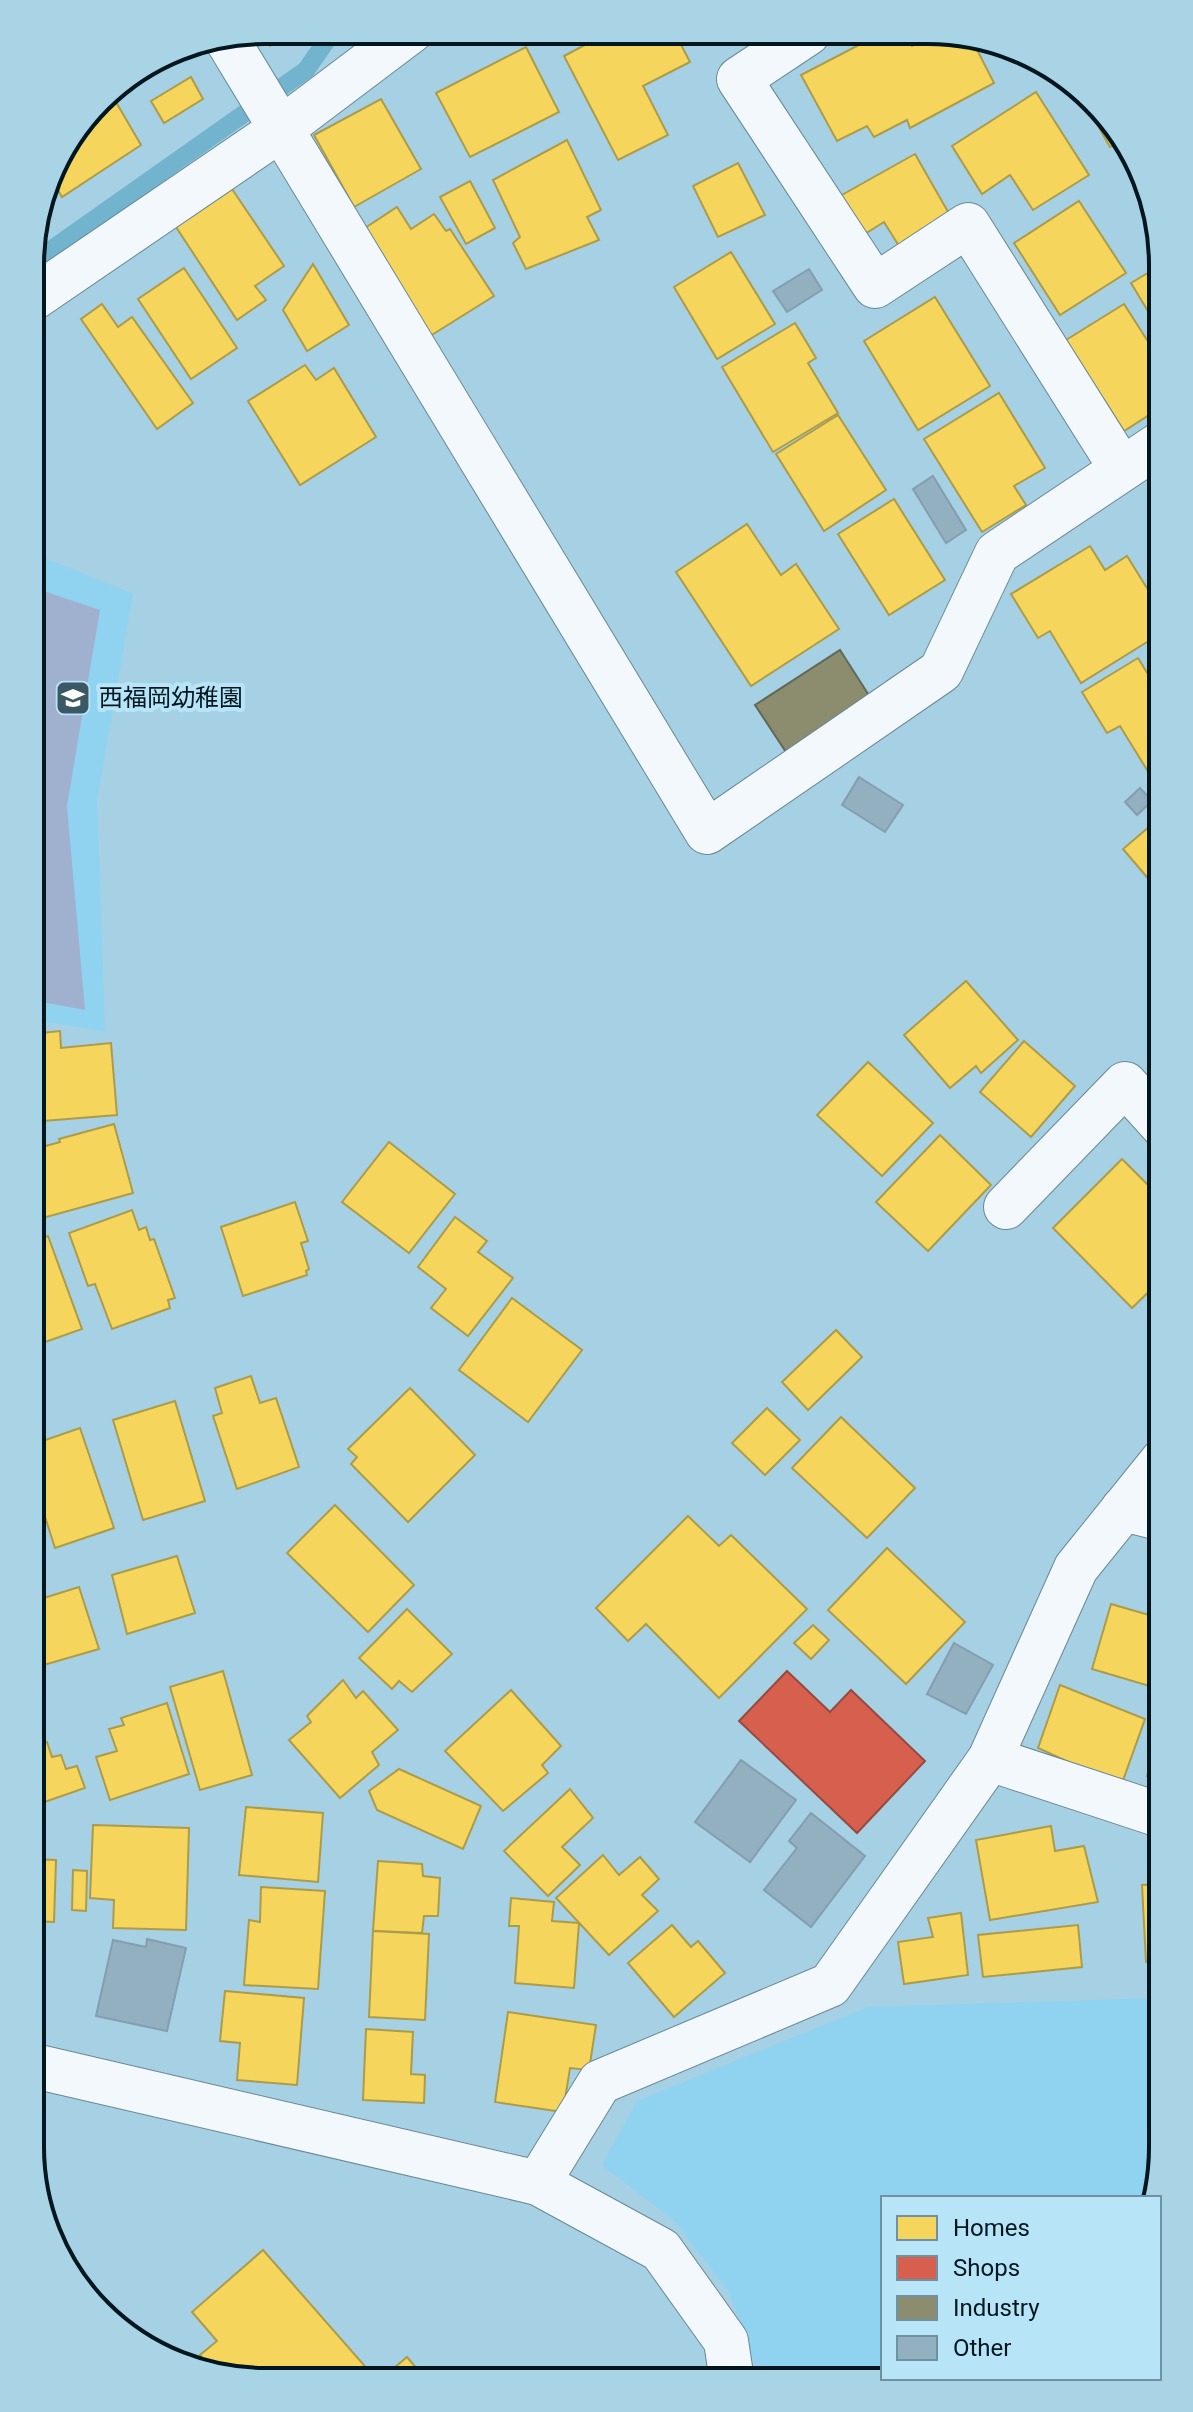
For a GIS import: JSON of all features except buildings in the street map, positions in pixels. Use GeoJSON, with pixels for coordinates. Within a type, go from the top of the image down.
{"type":"FeatureCollection","features":[{"type":"Feature","properties":{"kind":"street"},"geometry":{"type":"LineString","coordinates":[[44,291],[281,129],[394,44]]}},
{"type":"Feature","properties":{"kind":"street"},"geometry":{"type":"LineString","coordinates":[[792,44],[739,79],[875,286],[968,225],[1121,468]]}},
{"type":"Feature","properties":{"kind":"street"},"geometry":{"type":"LineString","coordinates":[[231,47],[707,832],[941,671],[997,553],[1149,451]]}},
{"type":"Feature","properties":{"kind":"street"},"geometry":{"type":"LineString","coordinates":[[1006,1207],[1125,1084],[1149,1111]]}},
{"type":"Feature","properties":{"kind":"street"},"geometry":{"type":"LineString","coordinates":[[538,2183],[600,2082],[830,1985],[990,1759],[1076,1568],[1143,1514]]}},
{"type":"Feature","properties":{"kind":"street"},"geometry":{"type":"LineString","coordinates":[[990,1759],[1149,1811]]}},
{"type":"Feature","properties":{"kind":"street"},"geometry":{"type":"LineString","coordinates":[[44,2068],[538,2183],[661,2250],[726,2341],[730,2368]]}},
{"type":"Feature","properties":{"kind":"shaded area","name":"西福岡幼稚園"},"geometry":{"type":"Polygon","coordinates":[[[44,558],[133,594],[97,801],[105,1032],[44,1021],[44,558]]]}},
{"type":"Feature","properties":{"kind":"shaded area"},"geometry":{"type":"Polygon","coordinates":[[[44,591],[100,610],[67,806],[85,1010],[44,1002],[44,591]]]}},
{"type":"Feature","properties":{"kind":"shaded area"},"geometry":{"type":"Polygon","coordinates":[[[1149,1998],[1149,2161],[1143,2196],[881,2196],[881,2368],[756,2368],[729,2292],[675,2221],[602,2165],[637,2101],[868,2007],[1149,1998]]]}},
{"type":"Feature","properties":{"kind":"waterway"},"geometry":{"type":"LineString","coordinates":[[44,255],[306,70],[324,44]]}},
{"type":"Feature","properties":{"kind":"place","name":"西福岡幼稚園"},"geometry":{"type":"Point","coordinates":[73,698]}}]}
